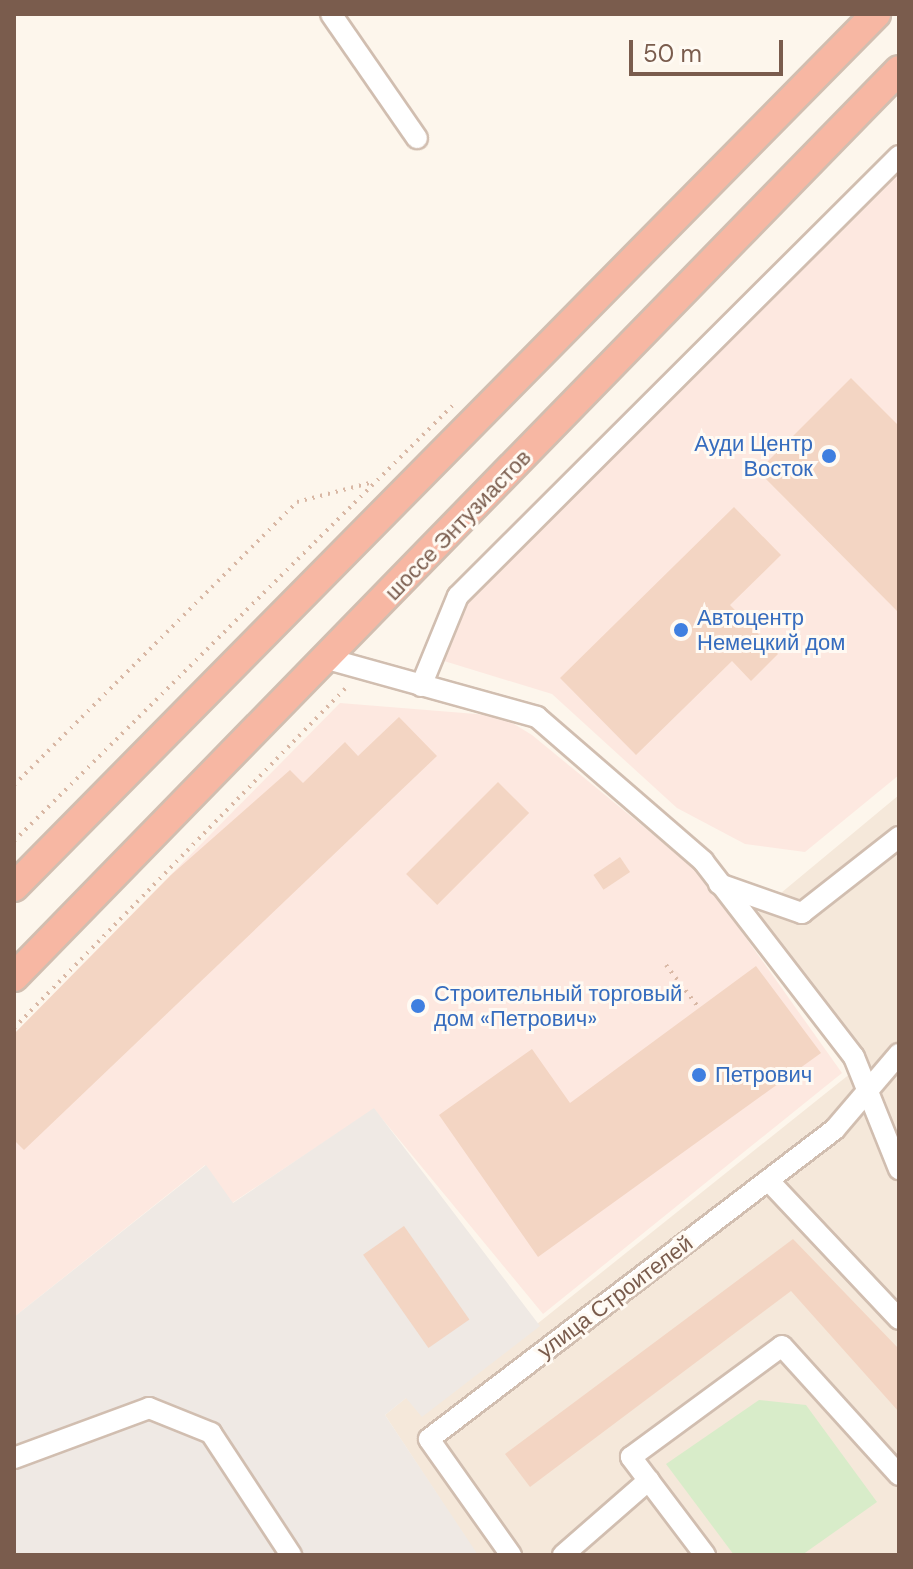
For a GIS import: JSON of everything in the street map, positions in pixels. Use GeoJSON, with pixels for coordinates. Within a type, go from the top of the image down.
{"type":"FeatureCollection","features":[{"type":"Feature","properties":{"kind":"highway"},"geometry":{"type":"LineString","coordinates":[[14,887],[876,14]]}},
{"type":"Feature","properties":{"kind":"highway","name":"шоссе Энтузиастов"},"geometry":{"type":"LineString","coordinates":[[14,977],[328,659],[899,70]]}},
{"type":"Feature","properties":{"kind":"street"},"geometry":{"type":"LineString","coordinates":[[331,14],[417,138]]}},
{"type":"Feature","properties":{"kind":"street"},"geometry":{"type":"LineString","coordinates":[[421,686],[458,596],[899,156]]}},
{"type":"Feature","properties":{"kind":"street"},"geometry":{"type":"LineString","coordinates":[[328,659],[537,717],[703,861],[868,1084],[899,1169]]}},
{"type":"Feature","properties":{"kind":"street"},"geometry":{"type":"LineString","coordinates":[[719,884],[802,913],[899,837]]}},
{"type":"Feature","properties":{"kind":"street","name":"улица Строителей"},"geometry":{"type":"LineString","coordinates":[[511,1555],[429,1439],[835,1129],[868,1084],[899,1054]]}},
{"type":"Feature","properties":{"kind":"street"},"geometry":{"type":"LineString","coordinates":[[768,1180],[899,1319]]}},
{"type":"Feature","properties":{"kind":"street"},"geometry":{"type":"LineString","coordinates":[[705,1555],[631,1457],[782,1346],[899,1475]]}},
{"type":"Feature","properties":{"kind":"street"},"geometry":{"type":"LineString","coordinates":[[14,1458],[149,1408],[211,1433],[291,1555]]}},
{"type":"Feature","properties":{"kind":"street"},"geometry":{"type":"LineString","coordinates":[[563,1555],[649,1480]]}},
{"type":"Feature","properties":{"kind":"path"},"geometry":{"type":"LineString","coordinates":[[14,785],[297,502],[376,481],[14,841]]}},
{"type":"Feature","properties":{"kind":"path"},"geometry":{"type":"LineString","coordinates":[[14,1028],[363,671]]}},
{"type":"Feature","properties":{"kind":"path"},"geometry":{"type":"LineString","coordinates":[[666,965],[699,1008]]}},
{"type":"Feature","properties":{"kind":"shaded area"},"geometry":{"type":"Polygon","coordinates":[[[899,171],[899,775],[805,852],[745,844],[677,808],[552,694],[444,661],[466,599],[899,171]]]}},
{"type":"Feature","properties":{"kind":"shaded area","name":"Строительный торговый дом «Петрович»"},"geometry":{"type":"Polygon","coordinates":[[[340,703],[501,716],[532,735],[700,873],[842,1073],[543,1314],[374,1109],[232,1203],[205,1165],[14,1317],[14,1034],[340,703]]]}},
{"type":"Feature","properties":{"kind":"shaded area"},"geometry":{"type":"Polygon","coordinates":[[[899,795],[899,1555],[477,1555],[385,1415],[407,1397],[422,1416],[851,1073],[740,927],[899,795]]]}},
{"type":"Feature","properties":{"kind":"shaded area"},"geometry":{"type":"Polygon","coordinates":[[[374,1108],[540,1326],[422,1417],[406,1398],[385,1415],[478,1555],[14,1555],[14,1317],[206,1165],[233,1203],[374,1108]]]}},
{"type":"Feature","properties":{"kind":"green space"},"geometry":{"type":"Polygon","coordinates":[[[759,1400],[806,1405],[877,1502],[802,1555],[734,1555],[666,1464],[759,1400]]]}},
{"type":"Feature","properties":{"kind":"building"},"geometry":{"type":"Polygon","coordinates":[[[851,378],[899,426],[899,613],[758,471],[851,378]]]}},
{"type":"Feature","properties":{"kind":"building","name":"Автоцентр Немецкий дом"},"geometry":{"type":"Polygon","coordinates":[[[734,507],[781,555],[730,605],[778,654],[751,681],[732,661],[636,755],[560,678],[734,507]]]}},
{"type":"Feature","properties":{"kind":"building"},"geometry":{"type":"Polygon","coordinates":[[[399,717],[437,756],[24,1150],[14,1140],[14,1034],[171,875],[290,770],[303,783],[345,742],[358,756],[399,717]]]}},
{"type":"Feature","properties":{"kind":"building"},"geometry":{"type":"Polygon","coordinates":[[[498,782],[529,813],[437,905],[406,874],[498,782]]]}},
{"type":"Feature","properties":{"kind":"building"},"geometry":{"type":"Polygon","coordinates":[[[620,857],[630,872],[604,890],[593,875],[620,857]]]}},
{"type":"Feature","properties":{"kind":"building"},"geometry":{"type":"Polygon","coordinates":[[[756,966],[821,1053],[538,1257],[439,1115],[532,1049],[570,1103],[756,966]]]}},
{"type":"Feature","properties":{"kind":"building"},"geometry":{"type":"Polygon","coordinates":[[[404,1226],[469,1319],[428,1348],[363,1255],[404,1226]]]}},
{"type":"Feature","properties":{"kind":"building"},"geometry":{"type":"Polygon","coordinates":[[[793,1239],[899,1349],[899,1412],[791,1291],[530,1487],[505,1454],[793,1239]]]}},
{"type":"Feature","properties":{"kind":"place","name":"Ауди Центр Восток"},"geometry":{"type":"Point","coordinates":[829,456]}},
{"type":"Feature","properties":{"kind":"place","name":"Автоцентр Немецкий дом"},"geometry":{"type":"Point","coordinates":[681,630]}},
{"type":"Feature","properties":{"kind":"place","name":"Строительный торговый дом «Петрович»"},"geometry":{"type":"Point","coordinates":[418,1006]}},
{"type":"Feature","properties":{"kind":"place","name":"Петрович"},"geometry":{"type":"Point","coordinates":[699,1075]}}]}
